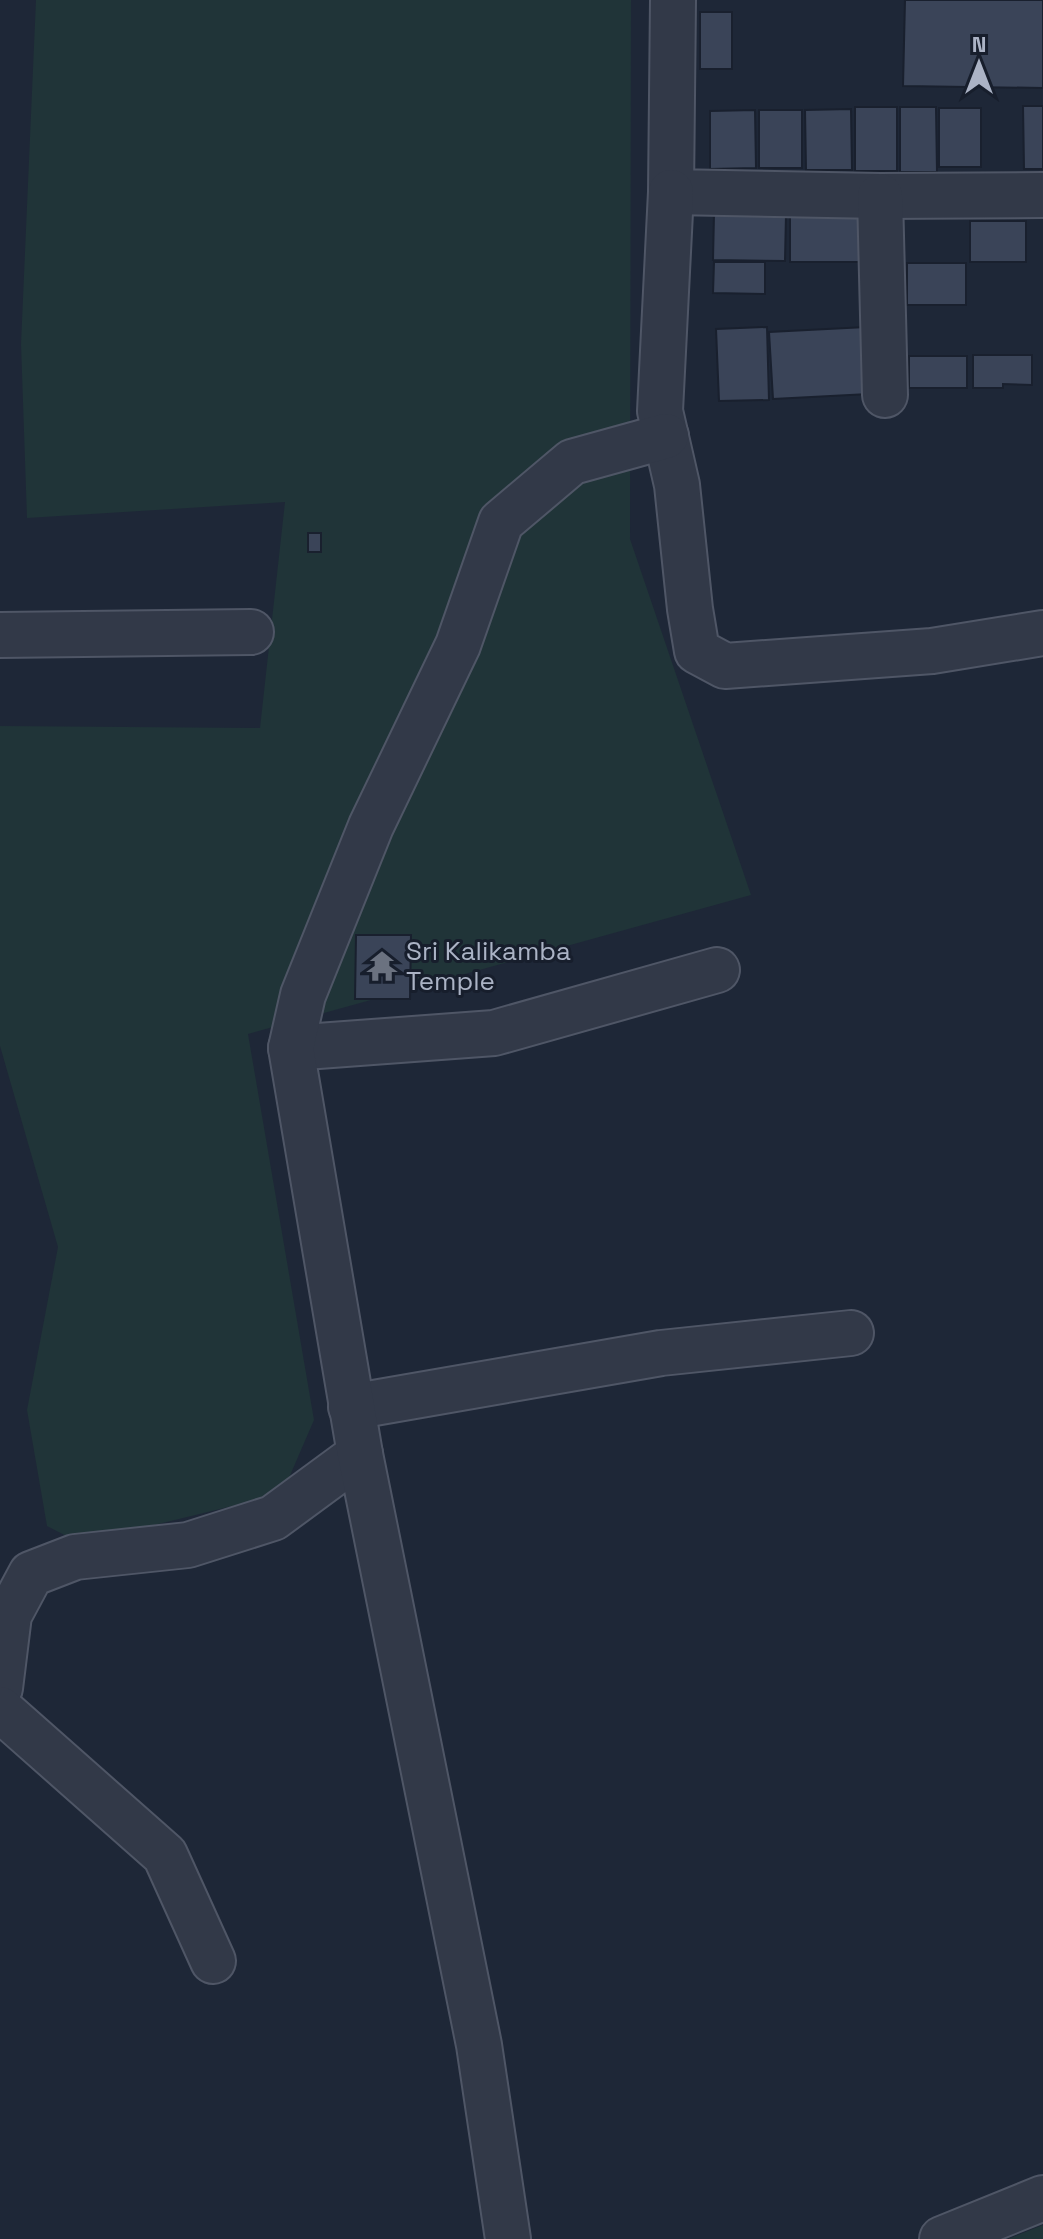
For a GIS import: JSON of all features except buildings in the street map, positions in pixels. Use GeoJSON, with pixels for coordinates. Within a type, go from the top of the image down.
{"type":"FeatureCollection","features":[{"type":"Feature","properties":{"kind":"street"},"geometry":{"type":"LineString","coordinates":[[673,0],[671,192],[660,411],[677,485],[697,651],[725,666],[932,651],[1043,633]]}},
{"type":"Feature","properties":{"kind":"street"},"geometry":{"type":"LineString","coordinates":[[671,192],[1043,195]]}},
{"type":"Feature","properties":{"kind":"street"},"geometry":{"type":"LineString","coordinates":[[880,196],[885,395]]}},
{"type":"Feature","properties":{"kind":"street"},"geometry":{"type":"LineString","coordinates":[[508,2239],[479,2045],[351,1407],[291,1048],[303,995],[371,826],[458,645],[501,522],[572,462],[666,436]]}},
{"type":"Feature","properties":{"kind":"street"},"geometry":{"type":"LineString","coordinates":[[0,635],[251,632]]}},
{"type":"Feature","properties":{"kind":"street"},"geometry":{"type":"LineString","coordinates":[[291,1048],[494,1033],[717,970]]}},
{"type":"Feature","properties":{"kind":"street"},"geometry":{"type":"LineString","coordinates":[[351,1407],[661,1353],[851,1333]]}},
{"type":"Feature","properties":{"kind":"street"},"geometry":{"type":"LineString","coordinates":[[0,1688],[9,1615],[31,1574],[75,1557],[188,1545],[273,1518],[360,1454]]}},
{"type":"Feature","properties":{"kind":"street"},"geometry":{"type":"LineString","coordinates":[[0,1709],[165,1855],[213,1961]]}},
{"type":"Feature","properties":{"kind":"street"},"geometry":{"type":"LineString","coordinates":[[942,2239],[1043,2198]]}},
{"type":"Feature","properties":{"kind":"green space"},"geometry":{"type":"Polygon","coordinates":[[[36,0],[631,0],[630,539],[751,895],[248,1034],[314,1420],[282,1494],[80,1543],[47,1526],[27,1410],[58,1247],[0,1046],[0,726],[260,728],[285,502],[27,518],[21,344],[36,0]]]}},
{"type":"Feature","properties":{"kind":"green space"},"geometry":{"type":"Polygon","coordinates":[[[1043,2225],[1043,2239],[1008,2239],[1043,2225]]]}},
{"type":"Feature","properties":{"kind":"place","name":"Sri Kalikamba Temple"},"geometry":{"type":"Point","coordinates":[382,966]}}]}
